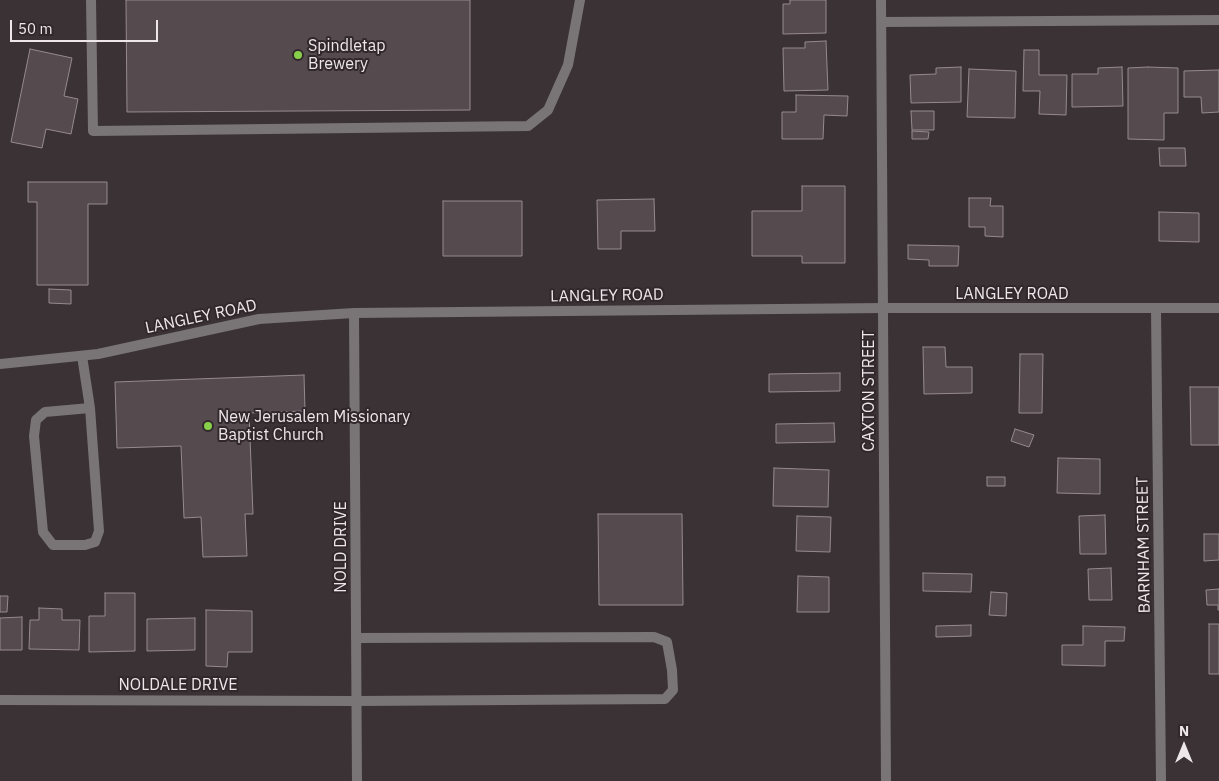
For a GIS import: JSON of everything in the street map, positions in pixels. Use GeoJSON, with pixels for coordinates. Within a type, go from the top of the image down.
{"type":"FeatureCollection","features":[{"type":"Feature","properties":{"kind":"street"},"geometry":{"type":"LineString","coordinates":[[91,0],[93,131],[528,126],[548,110],[568,64],[580,0]]}},
{"type":"Feature","properties":{"kind":"street","name":"CAXTON STREET"},"geometry":{"type":"LineString","coordinates":[[881,0],[886,781]]}},
{"type":"Feature","properties":{"kind":"street"},"geometry":{"type":"LineString","coordinates":[[882,22],[1219,20]]}},
{"type":"Feature","properties":{"kind":"street","name":"LANGLEY ROAD"},"geometry":{"type":"LineString","coordinates":[[0,364],[98,354],[259,319],[354,314],[884,308],[1219,308]]}},
{"type":"Feature","properties":{"kind":"street","name":"BARNHAM STREET"},"geometry":{"type":"LineString","coordinates":[[1156,308],[1161,781]]}},
{"type":"Feature","properties":{"kind":"street","name":"NOLD DRIVE"},"geometry":{"type":"LineString","coordinates":[[354,314],[357,781]]}},
{"type":"Feature","properties":{"kind":"street"},"geometry":{"type":"LineString","coordinates":[[82,356],[90,408],[98,531],[94,542],[85,545],[53,545],[43,532],[34,436],[36,420],[45,412],[90,408]]}},
{"type":"Feature","properties":{"kind":"street","name":"NOLDALE DRIVE"},"geometry":{"type":"LineString","coordinates":[[0,700],[357,701],[665,699],[673,690],[667,642],[654,637],[356,638]]}},
{"type":"Feature","properties":{"kind":"building","name":"Spindletap Brewery"},"geometry":{"type":"Polygon","coordinates":[[[126,0],[470,0],[470,110],[127,112],[126,0]]]}},
{"type":"Feature","properties":{"kind":"building"},"geometry":{"type":"Polygon","coordinates":[[[790,0],[826,0],[826,33],[783,34],[783,4],[790,4],[790,0]]]}},
{"type":"Feature","properties":{"kind":"building"},"geometry":{"type":"Polygon","coordinates":[[[826,41],[828,90],[784,91],[783,48],[805,48],[805,42],[826,41]]]}},
{"type":"Feature","properties":{"kind":"building"},"geometry":{"type":"Polygon","coordinates":[[[30,49],[72,58],[64,96],[78,99],[71,134],[46,129],[42,148],[11,142],[30,49]]]}},
{"type":"Feature","properties":{"kind":"building"},"geometry":{"type":"Polygon","coordinates":[[[1024,50],[1039,50],[1039,75],[1067,75],[1066,115],[1039,114],[1040,91],[1023,91],[1024,50]]]}},
{"type":"Feature","properties":{"kind":"building"},"geometry":{"type":"Polygon","coordinates":[[[961,67],[961,102],[911,103],[910,75],[936,74],[936,68],[961,67]]]}},
{"type":"Feature","properties":{"kind":"building"},"geometry":{"type":"Polygon","coordinates":[[[1122,67],[1123,106],[1072,107],[1072,74],[1098,74],[1098,68],[1122,67]]]}},
{"type":"Feature","properties":{"kind":"building"},"geometry":{"type":"Polygon","coordinates":[[[1128,68],[1178,68],[1178,113],[1164,113],[1164,140],[1128,139],[1128,68]]]}},
{"type":"Feature","properties":{"kind":"building"},"geometry":{"type":"Polygon","coordinates":[[[969,69],[1016,71],[1015,118],[967,117],[969,69]]]}},
{"type":"Feature","properties":{"kind":"building"},"geometry":{"type":"Polygon","coordinates":[[[1219,70],[1219,112],[1202,113],[1201,97],[1184,97],[1184,71],[1219,70]]]}},
{"type":"Feature","properties":{"kind":"building"},"geometry":{"type":"Polygon","coordinates":[[[796,95],[848,96],[847,116],[824,115],[823,139],[782,139],[782,112],[796,112],[796,95]]]}},
{"type":"Feature","properties":{"kind":"building"},"geometry":{"type":"Polygon","coordinates":[[[911,111],[934,111],[934,130],[912,130],[911,111]]]}},
{"type":"Feature","properties":{"kind":"building"},"geometry":{"type":"Polygon","coordinates":[[[912,131],[929,132],[928,139],[912,139],[912,131]]]}},
{"type":"Feature","properties":{"kind":"building"},"geometry":{"type":"Polygon","coordinates":[[[1159,148],[1185,148],[1186,166],[1160,166],[1159,148]]]}},
{"type":"Feature","properties":{"kind":"building"},"geometry":{"type":"Polygon","coordinates":[[[28,182],[107,182],[107,204],[88,204],[88,285],[37,285],[37,202],[28,202],[28,182]]]}},
{"type":"Feature","properties":{"kind":"building"},"geometry":{"type":"Polygon","coordinates":[[[802,186],[845,186],[845,263],[802,263],[802,256],[752,256],[752,211],[802,211],[802,186]]]}},
{"type":"Feature","properties":{"kind":"building"},"geometry":{"type":"Polygon","coordinates":[[[969,198],[991,198],[990,206],[1003,206],[1003,237],[985,236],[985,227],[969,227],[969,198]]]}},
{"type":"Feature","properties":{"kind":"building"},"geometry":{"type":"Polygon","coordinates":[[[654,199],[655,231],[621,231],[621,249],[598,249],[597,200],[654,199]]]}},
{"type":"Feature","properties":{"kind":"building"},"geometry":{"type":"Polygon","coordinates":[[[443,201],[522,201],[522,256],[443,256],[443,201]]]}},
{"type":"Feature","properties":{"kind":"building"},"geometry":{"type":"Polygon","coordinates":[[[1159,212],[1199,213],[1199,242],[1159,241],[1159,212]]]}},
{"type":"Feature","properties":{"kind":"building"},"geometry":{"type":"Polygon","coordinates":[[[908,245],[959,246],[958,266],[929,266],[929,260],[908,259],[908,245]]]}},
{"type":"Feature","properties":{"kind":"building"},"geometry":{"type":"Polygon","coordinates":[[[49,289],[71,290],[71,304],[49,303],[49,289]]]}},
{"type":"Feature","properties":{"kind":"building"},"geometry":{"type":"Polygon","coordinates":[[[923,347],[945,347],[946,367],[972,367],[972,393],[924,394],[923,347]]]}},
{"type":"Feature","properties":{"kind":"building"},"geometry":{"type":"Polygon","coordinates":[[[1020,354],[1043,354],[1042,413],[1019,413],[1020,354]]]}},
{"type":"Feature","properties":{"kind":"building"},"geometry":{"type":"Polygon","coordinates":[[[840,373],[840,391],[769,392],[769,374],[840,373]]]}},
{"type":"Feature","properties":{"kind":"building"},"geometry":{"type":"Polygon","coordinates":[[[304,375],[305,411],[249,413],[253,514],[245,514],[247,556],[203,557],[201,517],[184,518],[181,446],[117,448],[115,382],[304,375]]]}},
{"type":"Feature","properties":{"kind":"building"},"geometry":{"type":"Polygon","coordinates":[[[1190,387],[1219,387],[1219,445],[1191,445],[1190,387]]]}},
{"type":"Feature","properties":{"kind":"building"},"geometry":{"type":"Polygon","coordinates":[[[834,423],[835,442],[776,443],[776,424],[834,423]]]}},
{"type":"Feature","properties":{"kind":"building"},"geometry":{"type":"Polygon","coordinates":[[[1015,429],[1034,435],[1029,447],[1011,441],[1015,429]]]}},
{"type":"Feature","properties":{"kind":"building"},"geometry":{"type":"Polygon","coordinates":[[[1058,458],[1100,459],[1100,494],[1057,493],[1058,458]]]}},
{"type":"Feature","properties":{"kind":"building"},"geometry":{"type":"Polygon","coordinates":[[[774,468],[829,470],[828,507],[773,506],[774,468]]]}},
{"type":"Feature","properties":{"kind":"building"},"geometry":{"type":"Polygon","coordinates":[[[987,477],[1005,477],[1005,486],[987,486],[987,477]]]}},
{"type":"Feature","properties":{"kind":"building"},"geometry":{"type":"Polygon","coordinates":[[[598,514],[682,514],[683,605],[599,605],[598,514]]]}},
{"type":"Feature","properties":{"kind":"building"},"geometry":{"type":"Polygon","coordinates":[[[1105,515],[1106,554],[1080,554],[1079,516],[1105,515]]]}},
{"type":"Feature","properties":{"kind":"building"},"geometry":{"type":"Polygon","coordinates":[[[797,516],[831,517],[830,552],[796,551],[797,516]]]}},
{"type":"Feature","properties":{"kind":"building"},"geometry":{"type":"Polygon","coordinates":[[[1204,534],[1219,534],[1219,560],[1204,561],[1204,534]]]}},
{"type":"Feature","properties":{"kind":"building"},"geometry":{"type":"Polygon","coordinates":[[[1111,568],[1112,600],[1089,600],[1088,569],[1111,568]]]}},
{"type":"Feature","properties":{"kind":"building"},"geometry":{"type":"Polygon","coordinates":[[[923,573],[972,574],[971,592],[923,591],[923,573]]]}},
{"type":"Feature","properties":{"kind":"building"},"geometry":{"type":"Polygon","coordinates":[[[798,576],[829,577],[829,612],[797,612],[798,576]]]}},
{"type":"Feature","properties":{"kind":"building"},"geometry":{"type":"Polygon","coordinates":[[[1219,589],[1218,610],[1218,605],[1207,605],[1206,590],[1219,589]]]}},
{"type":"Feature","properties":{"kind":"building"},"geometry":{"type":"Polygon","coordinates":[[[991,592],[1007,593],[1006,616],[989,615],[991,592]]]}},
{"type":"Feature","properties":{"kind":"building"},"geometry":{"type":"Polygon","coordinates":[[[105,593],[135,593],[135,651],[89,652],[89,616],[105,616],[105,593]]]}},
{"type":"Feature","properties":{"kind":"building"},"geometry":{"type":"Polygon","coordinates":[[[0,596],[8,596],[7,612],[0,612],[0,596]]]}},
{"type":"Feature","properties":{"kind":"building"},"geometry":{"type":"Polygon","coordinates":[[[39,608],[62,609],[62,620],[80,620],[79,650],[29,649],[30,620],[39,620],[39,608]]]}},
{"type":"Feature","properties":{"kind":"building"},"geometry":{"type":"Polygon","coordinates":[[[206,610],[252,611],[252,652],[228,652],[227,667],[206,666],[206,610]]]}},
{"type":"Feature","properties":{"kind":"building"},"geometry":{"type":"Polygon","coordinates":[[[22,617],[22,650],[0,650],[0,618],[22,617]]]}},
{"type":"Feature","properties":{"kind":"building"},"geometry":{"type":"Polygon","coordinates":[[[195,618],[195,650],[147,651],[147,619],[195,618]]]}},
{"type":"Feature","properties":{"kind":"building"},"geometry":{"type":"Polygon","coordinates":[[[1209,624],[1219,624],[1219,674],[1209,674],[1209,624]]]}},
{"type":"Feature","properties":{"kind":"building"},"geometry":{"type":"Polygon","coordinates":[[[971,625],[971,636],[936,637],[936,626],[971,625]]]}},
{"type":"Feature","properties":{"kind":"building"},"geometry":{"type":"Polygon","coordinates":[[[1083,626],[1125,627],[1124,641],[1105,641],[1105,666],[1062,665],[1062,645],[1083,645],[1083,626]]]}},
{"type":"Feature","properties":{"kind":"place","name":"Spindletap Brewery"},"geometry":{"type":"Point","coordinates":[298,55]}},
{"type":"Feature","properties":{"kind":"place","name":"New Jerusalem Missionary Baptist Church"},"geometry":{"type":"Point","coordinates":[208,426]}}]}
